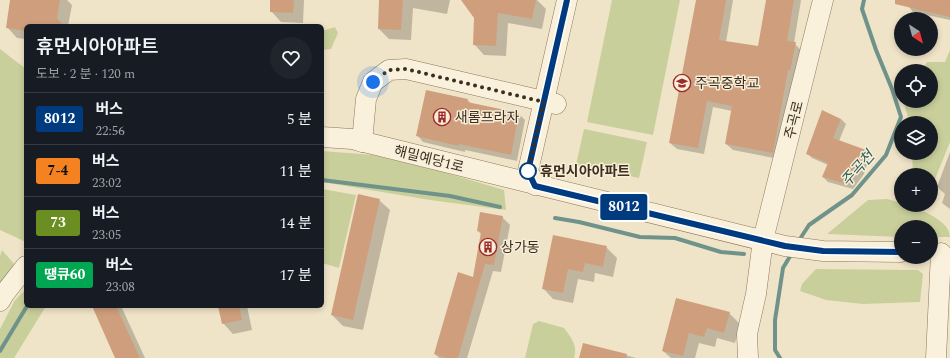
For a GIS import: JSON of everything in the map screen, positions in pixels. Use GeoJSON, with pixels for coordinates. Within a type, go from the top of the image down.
{"type":"FeatureCollection","features":[{"type":"Feature","properties":{"kind":"street"},"geometry":{"type":"LineString","coordinates":[[550,103],[567,0]]}},
{"type":"Feature","properties":{"kind":"street"},"geometry":{"type":"LineString","coordinates":[[580,0],[550,103],[528,171],[535,186],[785,246],[823,251],[894,252]]}},
{"type":"Feature","properties":{"kind":"street","name":"주곡로"},"geometry":{"type":"LineString","coordinates":[[748,358],[747,334],[756,294],[763,240],[823,0]]}},
{"type":"Feature","properties":{"kind":"street"},"geometry":{"type":"LineString","coordinates":[[362,142],[366,99],[373,82],[389,70],[406,69],[550,103]]}},
{"type":"Feature","properties":{"kind":"street","name":"해밀예당1로"},"geometry":{"type":"LineString","coordinates":[[324,137],[362,142],[535,186]]}},
{"type":"Feature","properties":{"kind":"street"},"geometry":{"type":"LineString","coordinates":[[936,358],[941,253]]}},
{"type":"Feature","properties":{"kind":"street"},"geometry":{"type":"LineString","coordinates":[[0,301],[24,269]]}},
{"type":"Feature","properties":{"kind":"green space"},"geometry":{"type":"Polygon","coordinates":[[[612,0],[680,0],[653,135],[587,122],[612,0]]]}},
{"type":"Feature","properties":{"kind":"green space"},"geometry":{"type":"Polygon","coordinates":[[[335,27],[338,33],[331,49],[324,50],[324,30],[335,27]]]}},
{"type":"Feature","properties":{"kind":"green space"},"geometry":{"type":"Polygon","coordinates":[[[0,49],[24,67],[24,241],[0,230],[0,49]]]}},
{"type":"Feature","properties":{"kind":"green space"},"geometry":{"type":"Polygon","coordinates":[[[950,50],[950,142],[938,172],[938,168],[913,168],[912,160],[938,160],[938,116],[908,116],[905,108],[938,108],[938,64],[926,64],[927,62],[945,62],[950,50]]]}},
{"type":"Feature","properties":{"kind":"green space"},"geometry":{"type":"Polygon","coordinates":[[[584,129],[647,142],[639,178],[576,165],[584,129]]]}},
{"type":"Feature","properties":{"kind":"green space"},"geometry":{"type":"Polygon","coordinates":[[[324,151],[373,155],[443,172],[504,190],[506,210],[430,200],[324,182],[324,151]]]}},
{"type":"Feature","properties":{"kind":"green space"},"geometry":{"type":"Polygon","coordinates":[[[324,189],[356,195],[339,268],[324,264],[324,189]]]}},
{"type":"Feature","properties":{"kind":"green space"},"geometry":{"type":"Polygon","coordinates":[[[887,199],[894,201],[894,212],[924,212],[938,220],[894,220],[894,237],[827,234],[868,200],[887,199]]]}},
{"type":"Feature","properties":{"kind":"green space"},"geometry":{"type":"Polygon","coordinates":[[[938,220],[948,230],[950,237],[938,237],[938,220]]]}},
{"type":"Feature","properties":{"kind":"green space"},"geometry":{"type":"Polygon","coordinates":[[[2,250],[15,265],[0,288],[0,256],[2,250]]]}},
{"type":"Feature","properties":{"kind":"green space"},"geometry":{"type":"Polygon","coordinates":[[[816,269],[918,270],[923,274],[920,302],[863,304],[826,300],[800,291],[802,284],[816,269]]]}},
{"type":"Feature","properties":{"kind":"green space"},"geometry":{"type":"Polygon","coordinates":[[[24,291],[24,308],[45,308],[14,358],[0,358],[0,329],[15,300],[24,291]]]}},
{"type":"Feature","properties":{"kind":"green space"},"geometry":{"type":"Polygon","coordinates":[[[539,321],[564,328],[571,338],[574,346],[574,358],[525,358],[533,324],[539,321]]]}},
{"type":"Feature","properties":{"kind":"building"},"geometry":{"type":"Polygon","coordinates":[[[10,0],[60,0],[57,18],[62,24],[24,24],[24,31],[6,28],[10,0]]]}},
{"type":"Feature","properties":{"kind":"building"},"geometry":{"type":"Polygon","coordinates":[[[270,0],[294,0],[293,13],[270,12],[270,0]]]}},
{"type":"Feature","properties":{"kind":"building"},"geometry":{"type":"Polygon","coordinates":[[[379,0],[403,0],[401,30],[378,29],[379,0]]]}},
{"type":"Feature","properties":{"kind":"building"},"geometry":{"type":"Polygon","coordinates":[[[461,0],[536,0],[532,19],[498,13],[496,46],[473,45],[474,18],[461,0]]]}},
{"type":"Feature","properties":{"kind":"building","name":"주곡중학교"},"geometry":{"type":"Polygon","coordinates":[[[696,0],[726,0],[719,40],[758,46],[766,0],[794,0],[787,41],[796,42],[790,71],[788,70],[773,153],[725,144],[732,106],[707,101],[698,148],[669,143],[696,0]]]}},
{"type":"Feature","properties":{"kind":"building"},"geometry":{"type":"Polygon","coordinates":[[[895,0],[950,0],[950,17],[938,14],[938,12],[929,12],[895,4],[895,0]]]}},
{"type":"Feature","properties":{"kind":"building"},"geometry":{"type":"Polygon","coordinates":[[[426,90],[468,99],[467,102],[519,113],[511,155],[459,144],[459,146],[416,136],[426,90]]]}},
{"type":"Feature","properties":{"kind":"building"},"geometry":{"type":"Polygon","coordinates":[[[822,110],[841,119],[833,138],[866,150],[859,168],[847,184],[822,177],[828,163],[806,154],[822,110]]]}},
{"type":"Feature","properties":{"kind":"building"},"geometry":{"type":"Polygon","coordinates":[[[358,194],[380,199],[353,320],[331,315],[358,194]]]}},
{"type":"Feature","properties":{"kind":"building"},"geometry":{"type":"Polygon","coordinates":[[[480,212],[503,216],[494,265],[485,264],[458,358],[446,358],[434,354],[458,272],[473,277],[481,232],[477,231],[480,212]]]}},
{"type":"Feature","properties":{"kind":"building"},"geometry":{"type":"Polygon","coordinates":[[[553,235],[607,246],[603,267],[585,263],[583,272],[568,269],[563,293],[542,289],[553,235]]]}},
{"type":"Feature","properties":{"kind":"building"},"geometry":{"type":"Polygon","coordinates":[[[676,298],[730,312],[724,333],[707,328],[704,337],[689,333],[683,356],[662,351],[676,298]]]}},
{"type":"Feature","properties":{"kind":"building"},"geometry":{"type":"Polygon","coordinates":[[[93,308],[117,308],[140,358],[115,358],[93,308]]]}},
{"type":"Feature","properties":{"kind":"building"},"geometry":{"type":"Polygon","coordinates":[[[218,308],[239,308],[242,320],[222,324],[218,308]]]}},
{"type":"Feature","properties":{"kind":"building"},"geometry":{"type":"Polygon","coordinates":[[[583,343],[627,354],[626,358],[579,358],[583,343]]]}},
{"type":"Feature","properties":{"kind":"waterway","name":"주곡천"},"geometry":{"type":"LineString","coordinates":[[798,242],[809,225],[852,195],[886,155],[901,117],[862,9],[864,0]]}},
{"type":"Feature","properties":{"kind":"waterway"},"geometry":{"type":"LineString","coordinates":[[324,180],[450,196],[500,207]]}},
{"type":"Feature","properties":{"kind":"waterway"},"geometry":{"type":"LineString","coordinates":[[555,218],[579,222],[640,237],[675,238],[721,252],[744,254]]}},
{"type":"Feature","properties":{"kind":"waterway","name":"주곡천"},"geometry":{"type":"LineString","coordinates":[[780,358],[775,350],[775,320],[783,268],[792,253]]}},
{"type":"Feature","properties":{"kind":"waterway"},"geometry":{"type":"LineString","coordinates":[[0,351],[26,308]]}},
{"type":"Feature","properties":{"kind":"bus line","name":"8012"},"geometry":{"type":"LineString","coordinates":[[567,0],[528,171],[535,186],[785,246],[823,251],[894,252]]}},
{"type":"Feature","properties":{"kind":"place","name":"주곡중학교"},"geometry":{"type":"Point","coordinates":[682,83]}},
{"type":"Feature","properties":{"kind":"place","name":"새롬프라자"},"geometry":{"type":"Point","coordinates":[442,117]}},
{"type":"Feature","properties":{"kind":"place","name":"휴먼시아아파트"},"geometry":{"type":"Point","coordinates":[528,171]}},
{"type":"Feature","properties":{"kind":"place","name":"상가동"},"geometry":{"type":"Point","coordinates":[488,247]}},
{"type":"Feature","properties":{"kind":"route"},"geometry":{"type":"LineString","coordinates":[[373,82],[389,70],[406,69],[544,102],[528,171]]}}]}
